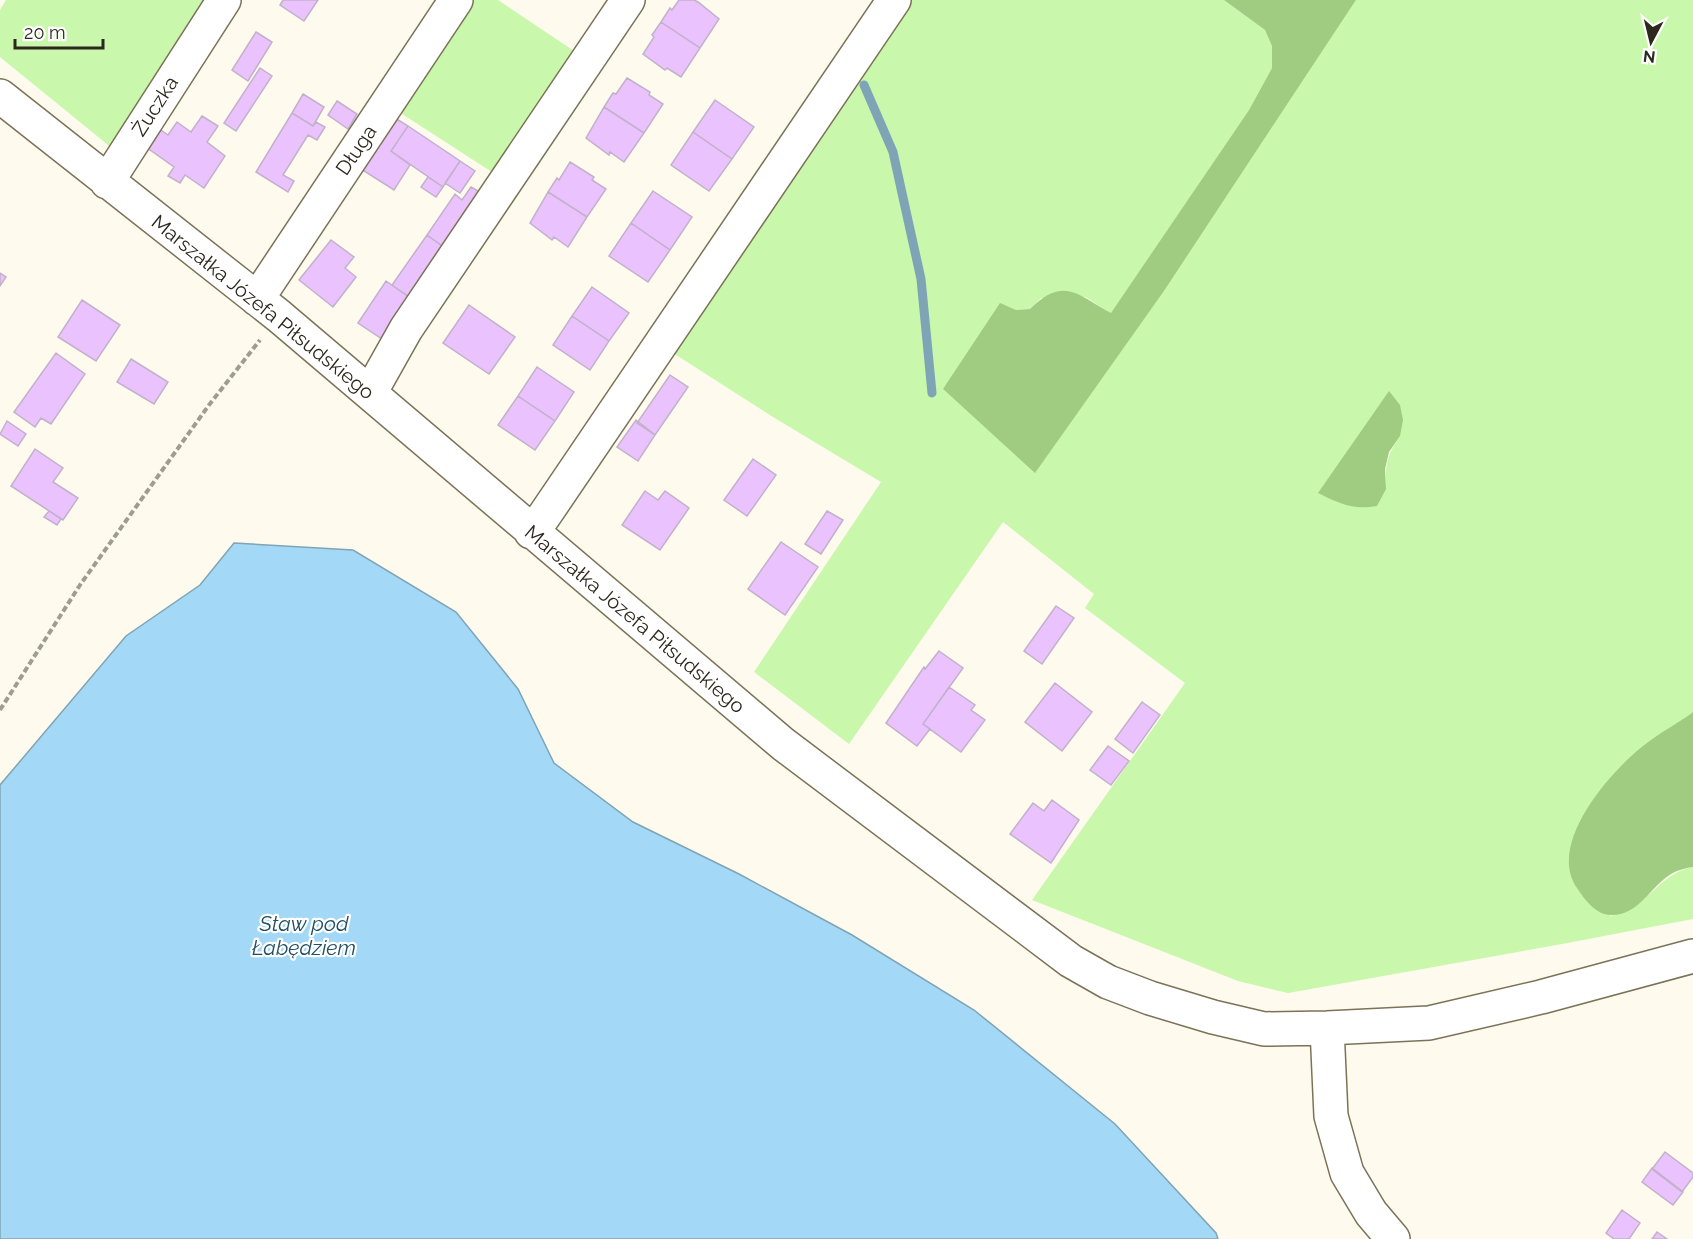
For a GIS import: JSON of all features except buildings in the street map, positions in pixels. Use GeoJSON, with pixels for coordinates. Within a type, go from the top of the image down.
{"type":"FeatureCollection","features":[{"type":"Feature","properties":{"kind":"street","name":"Żuczka"},"geometry":{"type":"LineString","coordinates":[[107,182],[224,0]]}},
{"type":"Feature","properties":{"kind":"street","name":"Długa"},"geometry":{"type":"LineString","coordinates":[[268,308],[456,0]]}},
{"type":"Feature","properties":{"kind":"street"},"geometry":{"type":"LineString","coordinates":[[370,393],[406,329],[628,0]]}},
{"type":"Feature","properties":{"kind":"street"},"geometry":{"type":"LineString","coordinates":[[531,532],[894,0]]}},
{"type":"Feature","properties":{"kind":"street","name":"Marszałka Józefa Piłsudskiego"},"geometry":{"type":"LineString","coordinates":[[0,96],[268,308],[783,744],[1071,961],[1108,982],[1150,998],[1213,1017],[1264,1029],[1327,1028],[1429,1023],[1541,997],[1693,956]]}},
{"type":"Feature","properties":{"kind":"street"},"geometry":{"type":"LineString","coordinates":[[1327,1028],[1332,1116],[1347,1173],[1371,1213],[1393,1239]]}},
{"type":"Feature","properties":{"kind":"path"},"geometry":{"type":"LineString","coordinates":[[0,710],[80,585],[208,405],[268,308]]}},
{"type":"Feature","properties":{"kind":"green space"},"geometry":{"type":"Polygon","coordinates":[[[6,0],[210,0],[113,149],[0,57],[0,10],[6,0]]]}},
{"type":"Feature","properties":{"kind":"green space"},"geometry":{"type":"Polygon","coordinates":[[[467,0],[498,0],[577,53],[495,174],[396,110],[467,0]]]}},
{"type":"Feature","properties":{"kind":"green space"},"geometry":{"type":"Polygon","coordinates":[[[908,0],[1224,0],[1265,30],[1272,45],[1272,68],[1249,110],[1111,314],[1086,297],[1041,298],[1030,309],[1016,310],[943,389],[1035,472],[1164,291],[1356,0],[1693,0],[1693,712],[1674,727],[1610,916],[1634,907],[1670,877],[1693,867],[1693,919],[1288,993],[1238,981],[1032,900],[1185,683],[1085,608],[1094,594],[1003,522],[849,744],[754,672],[881,482],[670,351],[908,0]],[[1400,436],[1319,493],[1386,489],[1388,461],[1400,436]]]}},
{"type":"Feature","properties":{"kind":"green space"},"geometry":{"type":"Polygon","coordinates":[[[1224,0],[1356,0],[1164,291],[1035,473],[943,389],[1000,303],[1016,310],[1030,309],[1042,299],[1062,291],[1080,295],[1111,313],[1249,110],[1272,68],[1272,46],[1265,30],[1224,0]]]}},
{"type":"Feature","properties":{"kind":"green space"},"geometry":{"type":"Polygon","coordinates":[[[1389,391],[1400,405],[1403,420],[1400,436],[1389,452],[1385,469],[1386,489],[1377,506],[1347,505],[1318,493],[1389,391]]]}},
{"type":"Feature","properties":{"kind":"green space"},"geometry":{"type":"Polygon","coordinates":[[[1693,712],[1693,867],[1671,874],[1630,910],[1612,915],[1601,913],[1580,893],[1570,870],[1570,849],[1577,828],[1588,806],[1620,767],[1651,740],[1693,712]]]}},
{"type":"Feature","properties":{"kind":"water","name":"Staw pod Łabędziem"},"geometry":{"type":"Polygon","coordinates":[[[234,543],[353,550],[456,612],[518,689],[554,763],[633,822],[739,874],[852,935],[974,1010],[1115,1124],[1216,1233],[1218,1239],[0,1239],[0,785],[126,636],[200,585],[234,543]]]}},
{"type":"Feature","properties":{"kind":"waterway"},"geometry":{"type":"LineString","coordinates":[[864,85],[893,152],[921,279],[932,393]]}}]}
